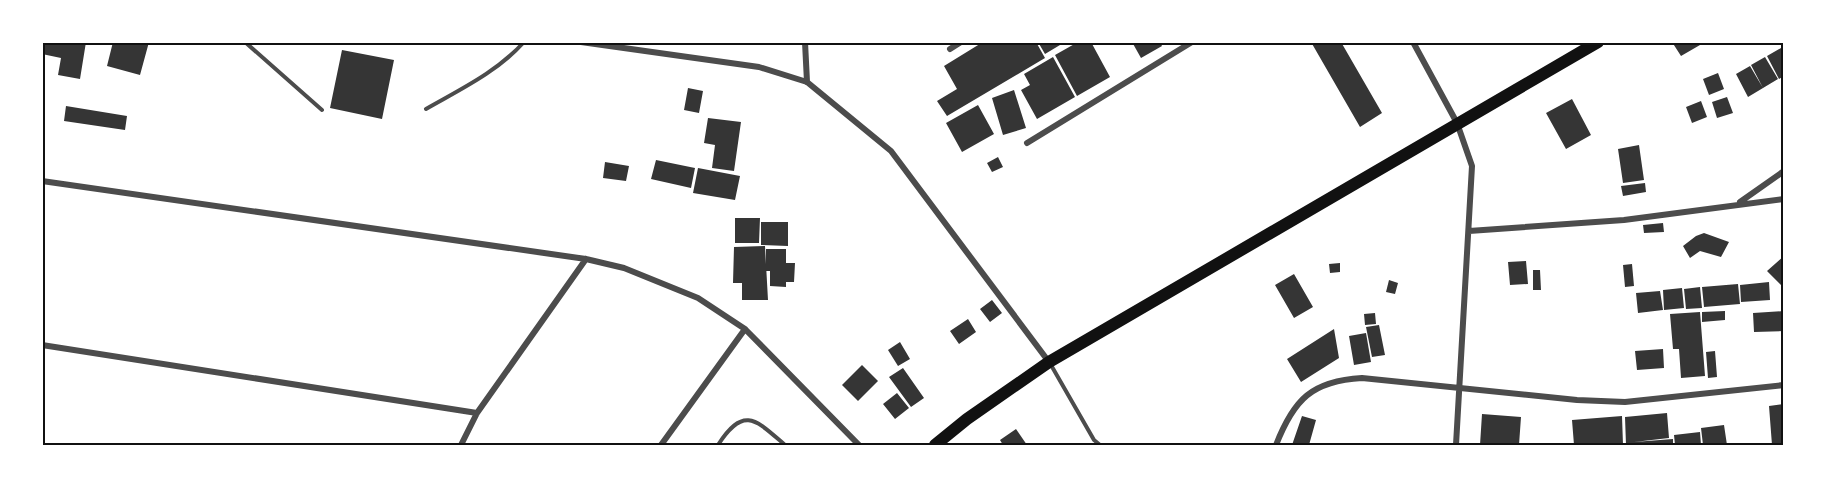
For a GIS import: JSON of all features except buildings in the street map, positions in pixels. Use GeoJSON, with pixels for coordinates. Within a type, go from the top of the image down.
{"type":"FeatureCollection","features":[{"type":"Feature","properties":{"kind":"main road"},"geometry":{"type":"LineString","coordinates":[[935,445],[967,419],[1049,362],[1598,42]]}},
{"type":"Feature","properties":{"kind":"street"},"geometry":{"type":"LineString","coordinates":[[580,42],[759,67],[807,82],[891,151],[1049,362]]}},
{"type":"Feature","properties":{"kind":"street"},"geometry":{"type":"LineString","coordinates":[[805,42],[807,82]]}},
{"type":"Feature","properties":{"kind":"street"},"geometry":{"type":"LineString","coordinates":[[950,49],[961,42]]}},
{"type":"Feature","properties":{"kind":"street"},"geometry":{"type":"LineString","coordinates":[[1027,143],[1192,42]]}},
{"type":"Feature","properties":{"kind":"street"},"geometry":{"type":"LineString","coordinates":[[1413,42],[1457,123],[1472,166],[1456,445]]}},
{"type":"Feature","properties":{"kind":"street"},"geometry":{"type":"LineString","coordinates":[[1739,203],[1784,171]]}},
{"type":"Feature","properties":{"kind":"street"},"geometry":{"type":"LineString","coordinates":[[42,181],[586,259],[624,268],[698,298],[746,329],[859,445]]}},
{"type":"Feature","properties":{"kind":"street"},"geometry":{"type":"LineString","coordinates":[[1469,231],[1624,220],[1739,203],[1784,199]]}},
{"type":"Feature","properties":{"kind":"street"},"geometry":{"type":"LineString","coordinates":[[461,445],[477,413],[586,259]]}},
{"type":"Feature","properties":{"kind":"street"},"geometry":{"type":"LineString","coordinates":[[660,445],[746,329]]}},
{"type":"Feature","properties":{"kind":"street"},"geometry":{"type":"LineString","coordinates":[[42,345],[477,413]]}},
{"type":"Feature","properties":{"kind":"street"},"geometry":{"type":"LineString","coordinates":[[1276,445],[1286,419],[1311,390],[1335,380],[1362,378],[1458,386],[1577,400],[1625,402],[1784,385]]}},
{"type":"Feature","properties":{"kind":"lane"},"geometry":{"type":"LineString","coordinates":[[245,42],[322,110]]}},
{"type":"Feature","properties":{"kind":"lane"},"geometry":{"type":"LineString","coordinates":[[426,109],[490,73],[524,42]]}},
{"type":"Feature","properties":{"kind":"lane"},"geometry":{"type":"LineString","coordinates":[[1049,362],[1094,440],[1100,445]]}},
{"type":"Feature","properties":{"kind":"lane"},"geometry":{"type":"LineString","coordinates":[[718,445],[730,427],[739,421],[751,419],[757,421],[785,445]]}}]}
